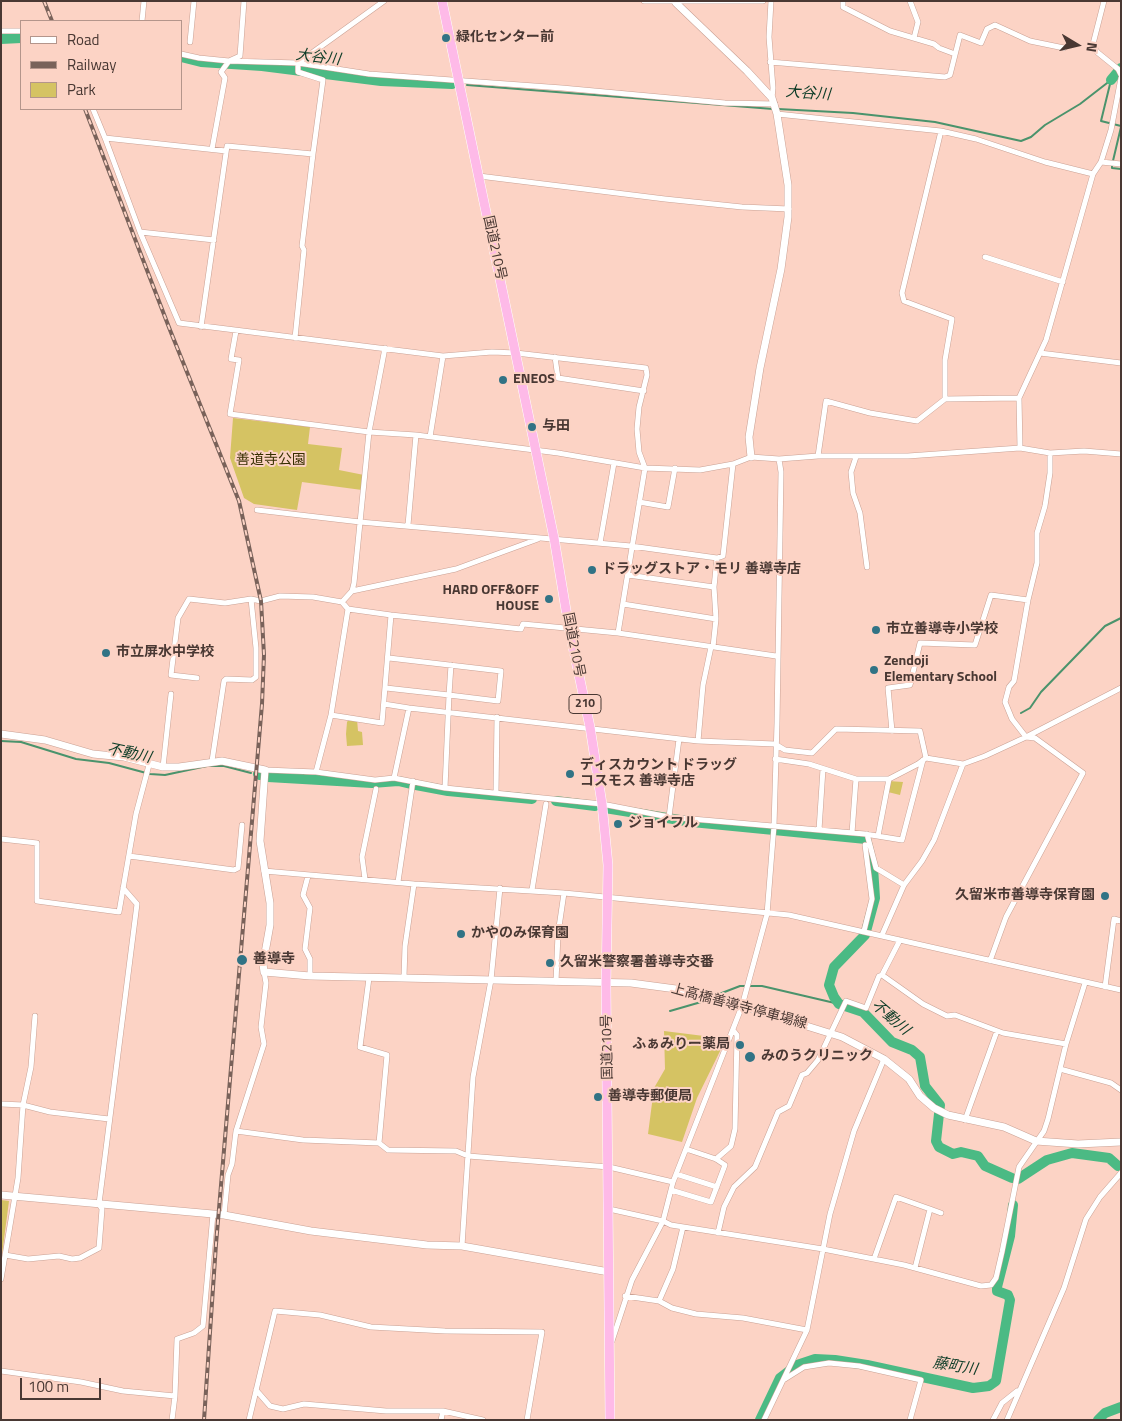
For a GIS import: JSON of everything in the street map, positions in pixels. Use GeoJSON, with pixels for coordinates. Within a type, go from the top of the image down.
{"type":"FeatureCollection","features":[{"type":"Feature","properties":{"kind":"highway","name":"国道210号"},"geometry":{"type":"LineString","coordinates":[[442,1],[554,538],[569,628],[590,728],[602,804],[608,866],[606,984],[610,1420]]}},
{"type":"Feature","properties":{"kind":"main road"},"geometry":{"type":"LineString","coordinates":[[676,2],[747,71],[773,101],[777,114],[788,185],[789,209],[781,268],[760,368],[749,437],[752,457]]}},
{"type":"Feature","properties":{"kind":"main road"},"geometry":{"type":"LineString","coordinates":[[1,734],[45,740],[93,754],[124,757],[147,770],[179,768],[222,761],[265,770],[260,841],[270,918],[263,964],[264,972]]}},
{"type":"Feature","properties":{"kind":"main road","name":"上高橋善導寺停車場線"},"geometry":{"type":"LineString","coordinates":[[264,972],[369,978],[404,977],[631,984],[676,989],[831,1032],[884,1059],[909,1079],[920,1096],[934,1108],[948,1115],[1004,1127],[1036,1141],[1078,1144],[1121,1142]]}},
{"type":"Feature","properties":{"kind":"main road"},"geometry":{"type":"LineString","coordinates":[[1,1195],[224,1215],[311,1231],[418,1244],[462,1246],[609,1272]]}},
{"type":"Feature","properties":{"kind":"street"},"geometry":{"type":"LineString","coordinates":[[142,20],[144,1]]}},
{"type":"Feature","properties":{"kind":"street"},"geometry":{"type":"LineString","coordinates":[[190,42],[194,1]]}},
{"type":"Feature","properties":{"kind":"street"},"geometry":{"type":"LineString","coordinates":[[240,56],[244,1]]}},
{"type":"Feature","properties":{"kind":"street"},"geometry":{"type":"LineString","coordinates":[[298,63],[384,1]]}},
{"type":"Feature","properties":{"kind":"street"},"geometry":{"type":"LineString","coordinates":[[644,1],[763,1]]}},
{"type":"Feature","properties":{"kind":"street"},"geometry":{"type":"LineString","coordinates":[[182,54],[199,58],[298,63],[369,74],[562,88],[725,104],[773,101],[769,38],[771,1]]}},
{"type":"Feature","properties":{"kind":"street"},"geometry":{"type":"LineString","coordinates":[[843,1],[843,7],[890,31],[934,44],[955,54]]}},
{"type":"Feature","properties":{"kind":"street"},"geometry":{"type":"LineString","coordinates":[[910,1],[918,22],[914,38]]}},
{"type":"Feature","properties":{"kind":"street"},"geometry":{"type":"LineString","coordinates":[[1020,448],[1019,398],[1046,340],[1093,174],[1101,162],[1111,130],[1121,77],[1118,69],[1097,52],[1093,44],[1104,1]]}},
{"type":"Feature","properties":{"kind":"street"},"geometry":{"type":"LineString","coordinates":[[770,62],[945,77],[950,75],[960,35],[981,43],[987,29],[995,25],[1030,41],[1064,48]]}},
{"type":"Feature","properties":{"kind":"street"},"geometry":{"type":"LineString","coordinates":[[1,32],[20,31]]}},
{"type":"Feature","properties":{"kind":"street"},"geometry":{"type":"LineString","coordinates":[[212,149],[225,78],[221,72],[230,60],[240,56],[253,60]]}},
{"type":"Feature","properties":{"kind":"street"},"geometry":{"type":"LineString","coordinates":[[295,338],[304,250],[302,246],[323,80],[298,72],[298,63]]}},
{"type":"Feature","properties":{"kind":"street"},"geometry":{"type":"LineString","coordinates":[[93,110],[140,232],[179,323],[443,356],[492,352],[516,353],[646,368],[637,429],[639,452],[644,468],[618,633]]}},
{"type":"Feature","properties":{"kind":"street"},"geometry":{"type":"LineString","coordinates":[[777,114],[941,131],[976,139],[1045,162],[1093,174]]}},
{"type":"Feature","properties":{"kind":"street"},"geometry":{"type":"LineString","coordinates":[[941,131],[902,293],[904,300],[952,319],[945,360],[945,399]]}},
{"type":"Feature","properties":{"kind":"street"},"geometry":{"type":"LineString","coordinates":[[105,138],[226,151]]}},
{"type":"Feature","properties":{"kind":"street"},"geometry":{"type":"LineString","coordinates":[[201,327],[227,146],[313,154]]}},
{"type":"Feature","properties":{"kind":"street"},"geometry":{"type":"LineString","coordinates":[[1101,162],[1121,164]]}},
{"type":"Feature","properties":{"kind":"street"},"geometry":{"type":"LineString","coordinates":[[479,176],[665,199],[742,207],[789,209]]}},
{"type":"Feature","properties":{"kind":"street"},"geometry":{"type":"LineString","coordinates":[[140,232],[214,240]]}},
{"type":"Feature","properties":{"kind":"street"},"geometry":{"type":"LineString","coordinates":[[985,257],[1063,282]]}},
{"type":"Feature","properties":{"kind":"street"},"geometry":{"type":"LineString","coordinates":[[236,330],[231,358],[239,360],[230,414],[584,456],[644,468],[700,470],[733,464],[752,457],[779,459],[818,456],[856,457],[955,454],[1020,448],[1050,453],[1084,451],[1121,454]]}},
{"type":"Feature","properties":{"kind":"street"},"geometry":{"type":"LineString","coordinates":[[352,592],[369,432],[385,348]]}},
{"type":"Feature","properties":{"kind":"street"},"geometry":{"type":"LineString","coordinates":[[1040,353],[1121,363]]}},
{"type":"Feature","properties":{"kind":"street"},"geometry":{"type":"LineString","coordinates":[[430,437],[443,356]]}},
{"type":"Feature","properties":{"kind":"street"},"geometry":{"type":"LineString","coordinates":[[555,357],[558,378],[644,391]]}},
{"type":"Feature","properties":{"kind":"street"},"geometry":{"type":"LineString","coordinates":[[818,456],[826,401],[870,413],[917,421],[945,399],[1019,398]]}},
{"type":"Feature","properties":{"kind":"street"},"geometry":{"type":"LineString","coordinates":[[408,525],[416,435]]}},
{"type":"Feature","properties":{"kind":"street"},"geometry":{"type":"LineString","coordinates":[[990,961],[1006,917],[1083,773],[1035,738],[1026,737],[1012,720],[1005,702],[1009,687],[1014,681],[1028,600],[1037,563],[1037,532],[1045,506],[1050,473],[1050,453]]}},
{"type":"Feature","properties":{"kind":"street"},"geometry":{"type":"LineString","coordinates":[[856,457],[851,472],[853,493],[860,513],[868,567]]}},
{"type":"Feature","properties":{"kind":"street"},"geometry":{"type":"LineString","coordinates":[[609,1352],[626,1296],[663,1221],[673,1182],[742,1006],[767,914],[774,829],[781,472],[779,459]]}},
{"type":"Feature","properties":{"kind":"street"},"geometry":{"type":"LineString","coordinates":[[600,543],[614,463]]}},
{"type":"Feature","properties":{"kind":"street"},"geometry":{"type":"LineString","coordinates":[[256,510],[360,522],[631,546],[718,558],[723,556],[733,464]]}},
{"type":"Feature","properties":{"kind":"street"},"geometry":{"type":"LineString","coordinates":[[639,502],[668,507],[675,468]]}},
{"type":"Feature","properties":{"kind":"street"},"geometry":{"type":"LineString","coordinates":[[342,602],[352,592],[456,570],[484,561],[533,540],[554,538]]}},
{"type":"Feature","properties":{"kind":"street"},"geometry":{"type":"LineString","coordinates":[[698,741],[703,685],[716,619],[714,587],[718,558]]}},
{"type":"Feature","properties":{"kind":"street"},"geometry":{"type":"LineString","coordinates":[[628,574],[714,587]]}},
{"type":"Feature","properties":{"kind":"street"},"geometry":{"type":"LineString","coordinates":[[892,731],[888,688],[910,685],[920,643],[976,645],[991,595],[1028,600]]}},
{"type":"Feature","properties":{"kind":"street"},"geometry":{"type":"LineString","coordinates":[[197,678],[171,675],[178,618],[189,599],[225,602],[251,599],[261,601],[280,596],[313,596],[342,602],[348,609],[392,615],[521,629],[524,624],[618,633],[776,656]]}},
{"type":"Feature","properties":{"kind":"street"},"geometry":{"type":"LineString","coordinates":[[212,762],[224,681],[226,679],[252,680],[256,677],[256,648],[251,599]]}},
{"type":"Feature","properties":{"kind":"street"},"geometry":{"type":"LineString","coordinates":[[624,604],[716,619]]}},
{"type":"Feature","properties":{"kind":"street"},"geometry":{"type":"LineString","coordinates":[[316,772],[331,715],[348,609]]}},
{"type":"Feature","properties":{"kind":"street"},"geometry":{"type":"LineString","coordinates":[[331,715],[382,723],[392,615]]}},
{"type":"Feature","properties":{"kind":"street"},"geometry":{"type":"LineString","coordinates":[[386,688],[498,701],[501,671],[389,658]]}},
{"type":"Feature","properties":{"kind":"street"},"geometry":{"type":"LineString","coordinates":[[445,788],[451,665]]}},
{"type":"Feature","properties":{"kind":"street"},"geometry":{"type":"LineString","coordinates":[[775,759],[809,764],[856,779],[889,779],[925,759],[962,764],[985,756],[1121,688]]}},
{"type":"Feature","properties":{"kind":"street"},"geometry":{"type":"LineString","coordinates":[[163,768],[171,694]]}},
{"type":"Feature","properties":{"kind":"street"},"geometry":{"type":"LineString","coordinates":[[265,770],[316,772],[375,780],[394,778],[445,788],[602,804],[670,817],[774,829],[867,834],[902,840],[925,759],[920,731],[836,729],[812,753],[785,750],[775,744],[698,741],[384,704]]}},
{"type":"Feature","properties":{"kind":"street"},"geometry":{"type":"LineString","coordinates":[[394,778],[409,708]]}},
{"type":"Feature","properties":{"kind":"street"},"geometry":{"type":"LineString","coordinates":[[496,794],[497,717]]}},
{"type":"Feature","properties":{"kind":"street"},"geometry":{"type":"LineString","coordinates":[[670,817],[679,739]]}},
{"type":"Feature","properties":{"kind":"street"},"geometry":{"type":"LineString","coordinates":[[882,935],[904,885],[922,861],[934,840],[962,764]]}},
{"type":"Feature","properties":{"kind":"street"},"geometry":{"type":"LineString","coordinates":[[819,830],[823,769]]}},
{"type":"Feature","properties":{"kind":"street"},"geometry":{"type":"LineString","coordinates":[[1,839],[37,843],[37,901],[119,912],[147,770]]}},
{"type":"Feature","properties":{"kind":"street"},"geometry":{"type":"LineString","coordinates":[[852,833],[856,779]]}},
{"type":"Feature","properties":{"kind":"street"},"geometry":{"type":"LineString","coordinates":[[878,836],[889,779]]}},
{"type":"Feature","properties":{"kind":"street"},"geometry":{"type":"LineString","coordinates":[[398,882],[413,781]]}},
{"type":"Feature","properties":{"kind":"street"},"geometry":{"type":"LineString","coordinates":[[364,879],[362,857],[376,789]]}},
{"type":"Feature","properties":{"kind":"street"},"geometry":{"type":"LineString","coordinates":[[532,890],[546,804]]}},
{"type":"Feature","properties":{"kind":"street"},"geometry":{"type":"LineString","coordinates":[[129,856],[234,870],[238,868],[242,824]]}},
{"type":"Feature","properties":{"kind":"street"},"geometry":{"type":"LineString","coordinates":[[867,834],[876,868],[904,885]]}},
{"type":"Feature","properties":{"kind":"street"},"geometry":{"type":"LineString","coordinates":[[864,931],[872,899],[865,845]]}},
{"type":"Feature","properties":{"kind":"street"},"geometry":{"type":"LineString","coordinates":[[264,871],[414,884],[532,890],[789,915],[1121,990]]}},
{"type":"Feature","properties":{"kind":"street"},"geometry":{"type":"LineString","coordinates":[[308,876],[303,895],[310,908],[305,949],[310,959],[310,976]]}},
{"type":"Feature","properties":{"kind":"street"},"geometry":{"type":"LineString","coordinates":[[404,977],[404,946],[414,884]]}},
{"type":"Feature","properties":{"kind":"street"},"geometry":{"type":"LineString","coordinates":[[5,1255],[28,1259],[59,1256],[80,1258],[99,1248],[102,1209],[100,1204],[109,1119],[118,1066],[137,904],[123,888]]}},
{"type":"Feature","properties":{"kind":"street"},"geometry":{"type":"LineString","coordinates":[[462,1246],[473,1076],[491,980],[500,888]]}},
{"type":"Feature","properties":{"kind":"street"},"geometry":{"type":"LineString","coordinates":[[556,982],[559,926],[564,893]]}},
{"type":"Feature","properties":{"kind":"street"},"geometry":{"type":"LineString","coordinates":[[1105,987],[1114,919],[1121,921]]}},
{"type":"Feature","properties":{"kind":"street"},"geometry":{"type":"LineString","coordinates":[[718,1233],[724,1207],[734,1186],[755,1167],[778,1112],[789,1106],[802,1075],[807,1073],[818,1060],[846,1001],[866,1008],[879,976],[882,975],[900,940]]}},
{"type":"Feature","properties":{"kind":"street"},"geometry":{"type":"LineString","coordinates":[[224,1215],[228,1174],[232,1164],[236,1131],[264,1044],[261,1027],[266,983],[264,972]]}},
{"type":"Feature","properties":{"kind":"street"},"geometry":{"type":"LineString","coordinates":[[882,975],[923,1004],[947,1016],[954,1015],[997,1031],[1066,1044]]}},
{"type":"Feature","properties":{"kind":"street"},"geometry":{"type":"LineString","coordinates":[[369,978],[360,1047],[387,1055],[379,1143]]}},
{"type":"Feature","properties":{"kind":"street"},"geometry":{"type":"LineString","coordinates":[[609,1209],[683,1227],[874,1259],[987,1286],[994,1282],[1019,1167],[1044,1131],[1066,1044],[1085,983]]}},
{"type":"Feature","properties":{"kind":"street"},"geometry":{"type":"LineString","coordinates":[[1,1279],[18,1178],[23,1105],[31,1067],[35,1016]]}},
{"type":"Feature","properties":{"kind":"street"},"geometry":{"type":"LineString","coordinates":[[716,1158],[731,1146],[735,1129],[737,1035],[733,1030]]}},
{"type":"Feature","properties":{"kind":"street"},"geometry":{"type":"LineString","coordinates":[[965,1120],[997,1031]]}},
{"type":"Feature","properties":{"kind":"street"},"geometry":{"type":"LineString","coordinates":[[764,1420],[807,1330],[823,1249],[854,1131],[884,1059]]}},
{"type":"Feature","properties":{"kind":"street"},"geometry":{"type":"LineString","coordinates":[[1060,1069],[1111,1083],[1121,1090]]}},
{"type":"Feature","properties":{"kind":"street"},"geometry":{"type":"LineString","coordinates":[[1,1104],[23,1105],[50,1112],[109,1119]]}},
{"type":"Feature","properties":{"kind":"street"},"geometry":{"type":"LineString","coordinates":[[236,1131],[303,1140],[379,1143],[388,1150],[456,1151],[468,1156],[609,1168],[673,1182]]}},
{"type":"Feature","properties":{"kind":"street"},"geometry":{"type":"LineString","coordinates":[[671,1190],[711,1202],[717,1187],[725,1165],[716,1158],[686,1149]]}},
{"type":"Feature","properties":{"kind":"street"},"geometry":{"type":"LineString","coordinates":[[676,1174],[717,1187]]}},
{"type":"Feature","properties":{"kind":"street"},"geometry":{"type":"LineString","coordinates":[[1007,1420],[1064,1288],[1086,1219],[1100,1197],[1121,1174]]}},
{"type":"Feature","properties":{"kind":"street"},"geometry":{"type":"LineString","coordinates":[[874,1259],[896,1197],[941,1213]]}},
{"type":"Feature","properties":{"kind":"street"},"geometry":{"type":"LineString","coordinates":[[914,1268],[930,1209]]}},
{"type":"Feature","properties":{"kind":"street"},"geometry":{"type":"LineString","coordinates":[[172,1420],[175,1396],[177,1339],[194,1333],[203,1326],[214,1214]]}},
{"type":"Feature","properties":{"kind":"street"},"geometry":{"type":"LineString","coordinates":[[659,1301],[674,1269],[683,1227]]}},
{"type":"Feature","properties":{"kind":"street"},"geometry":{"type":"LineString","coordinates":[[626,1296],[659,1301],[690,1313],[743,1318],[807,1330]]}},
{"type":"Feature","properties":{"kind":"street"},"geometry":{"type":"LineString","coordinates":[[249,1420],[275,1311],[320,1315],[371,1326],[445,1331],[542,1332],[527,1420]]}},
{"type":"Feature","properties":{"kind":"street"},"geometry":{"type":"LineString","coordinates":[[784,1378],[804,1367],[829,1363],[859,1366],[921,1380],[910,1420]]}},
{"type":"Feature","properties":{"kind":"street"},"geometry":{"type":"LineString","coordinates":[[1,1372],[81,1382],[123,1391],[175,1396]]}},
{"type":"Feature","properties":{"kind":"street"},"geometry":{"type":"LineString","coordinates":[[256,1390],[270,1406],[283,1409],[304,1404],[395,1411],[444,1411],[483,1420]]}},
{"type":"Feature","properties":{"kind":"street"},"geometry":{"type":"LineString","coordinates":[[993,1420],[1002,1403],[1018,1391]]}},
{"type":"Feature","properties":{"kind":"street"},"geometry":{"type":"LineString","coordinates":[[441,1420],[444,1411]]}},
{"type":"Feature","properties":{"kind":"green space","name":"善道寺公園"},"geometry":{"type":"Polygon","coordinates":[[[233,418],[310,427],[308,444],[342,448],[339,470],[364,475],[362,490],[302,482],[297,510],[254,504],[244,498],[230,458],[233,418]]]}},
{"type":"Feature","properties":{"kind":"green space"},"geometry":{"type":"Polygon","coordinates":[[[350,718],[357,719],[358,731],[362,732],[363,745],[347,746],[347,722],[350,718]]]}},
{"type":"Feature","properties":{"kind":"green space"},"geometry":{"type":"Polygon","coordinates":[[[888,781],[903,782],[900,795],[888,792],[888,781]]]}},
{"type":"Feature","properties":{"kind":"green space"},"geometry":{"type":"Polygon","coordinates":[[[664,1031],[704,1036],[723,1045],[697,1098],[682,1142],[648,1134],[654,1088],[665,1069],[664,1031]]]}},
{"type":"Feature","properties":{"kind":"green space"},"geometry":{"type":"Polygon","coordinates":[[[1,1200],[9,1201],[1,1262],[1,1200]]]}},
{"type":"Feature","properties":{"kind":"waterway","name":"大谷川"},"geometry":{"type":"LineString","coordinates":[[1,39],[20,38]]}},
{"type":"Feature","properties":{"kind":"waterway","name":"大谷川"},"geometry":{"type":"LineString","coordinates":[[182,57],[201,62],[262,66],[381,81],[452,84]]}},
{"type":"Feature","properties":{"kind":"waterway","name":"大谷川"},"geometry":{"type":"LineString","coordinates":[[1111,80],[1121,68]]}},
{"type":"Feature","properties":{"kind":"waterway"},"geometry":{"type":"LineString","coordinates":[[1111,80],[1101,121],[1121,126]]}},
{"type":"Feature","properties":{"kind":"waterway","name":"大谷川"},"geometry":{"type":"LineString","coordinates":[[778,109],[853,113],[935,122],[1021,141],[1031,137],[1045,125],[1080,104],[1111,80]]}},
{"type":"Feature","properties":{"kind":"waterway","name":"大谷川"},"geometry":{"type":"LineString","coordinates":[[467,85],[773,109]]}},
{"type":"Feature","properties":{"kind":"waterway"},"geometry":{"type":"LineString","coordinates":[[1121,127],[1112,165],[1112,168],[1121,169]]}},
{"type":"Feature","properties":{"kind":"waterway"},"geometry":{"type":"LineString","coordinates":[[1021,713],[1030,708],[1041,692],[1105,626],[1121,618]]}},
{"type":"Feature","properties":{"kind":"waterway","name":"不動川"},"geometry":{"type":"LineString","coordinates":[[1,741],[21,742],[76,759],[109,763],[150,774],[165,775],[207,766],[224,766],[251,773]]}},
{"type":"Feature","properties":{"kind":"waterway","name":"不動川"},"geometry":{"type":"LineString","coordinates":[[268,777],[372,783],[398,781],[411,784]]}},
{"type":"Feature","properties":{"kind":"waterway","name":"不動川"},"geometry":{"type":"LineString","coordinates":[[416,785],[448,791],[532,799]]}},
{"type":"Feature","properties":{"kind":"waterway","name":"不動川"},"geometry":{"type":"LineString","coordinates":[[556,801],[595,806]]}},
{"type":"Feature","properties":{"kind":"waterway","name":"不動川"},"geometry":{"type":"LineString","coordinates":[[605,808],[692,822],[866,839],[873,867],[875,898],[865,935],[834,967],[829,985],[834,997],[839,1004],[863,1012],[892,1042],[912,1050],[920,1057],[925,1086],[940,1105],[936,1141],[939,1147],[953,1154],[961,1152],[978,1156],[985,1166],[1012,1178]]}},
{"type":"Feature","properties":{"kind":"waterway"},"geometry":{"type":"LineString","coordinates":[[714,996],[740,986],[762,986],[839,1004]]}},
{"type":"Feature","properties":{"kind":"waterway"},"geometry":{"type":"LineString","coordinates":[[670,1011],[708,1000]]}},
{"type":"Feature","properties":{"kind":"waterway","name":"不動川"},"geometry":{"type":"LineString","coordinates":[[1018,1179],[1047,1160],[1072,1153],[1109,1158],[1118,1166]]}},
{"type":"Feature","properties":{"kind":"waterway","name":"藤町川"},"geometry":{"type":"LineString","coordinates":[[760,1420],[780,1378],[797,1365],[815,1359],[867,1365],[973,1388],[989,1386],[996,1381],[1010,1300],[1008,1295],[997,1291],[997,1287],[1010,1236],[1013,1205]]}},
{"type":"Feature","properties":{"kind":"waterway"},"geometry":{"type":"LineString","coordinates":[[1098,1420],[1105,1413],[1121,1407]]}},
{"type":"Feature","properties":{"kind":"railway"},"geometry":{"type":"LineString","coordinates":[[44,1],[52,20]]}},
{"type":"Feature","properties":{"kind":"railway"},"geometry":{"type":"LineString","coordinates":[[85,110],[170,330],[239,501],[261,601],[264,655],[262,704],[216,1244],[204,1420]]}},
{"type":"Feature","properties":{"kind":"place","name":"緑化センター前"},"geometry":{"type":"Point","coordinates":[446,38]}},
{"type":"Feature","properties":{"kind":"place","name":"ENEOS"},"geometry":{"type":"Point","coordinates":[503,380]}},
{"type":"Feature","properties":{"kind":"place","name":"与田"},"geometry":{"type":"Point","coordinates":[532,427]}},
{"type":"Feature","properties":{"kind":"place","name":"ドラッグストア・モリ 善導寺店"},"geometry":{"type":"Point","coordinates":[592,570]}},
{"type":"Feature","properties":{"kind":"place","name":"HARD OFF&OFF HOUSE"},"geometry":{"type":"Point","coordinates":[549,599]}},
{"type":"Feature","properties":{"kind":"place","name":"市立善導寺小学校"},"geometry":{"type":"Point","coordinates":[876,630]}},
{"type":"Feature","properties":{"kind":"place","name":"市立屏水中学校"},"geometry":{"type":"Point","coordinates":[106,653]}},
{"type":"Feature","properties":{"kind":"place","name":"Zendoji Elementary School"},"geometry":{"type":"Point","coordinates":[874,670]}},
{"type":"Feature","properties":{"kind":"place","name":"ディスカウント ドラッグ コスモス 善導寺店"},"geometry":{"type":"Point","coordinates":[570,774]}},
{"type":"Feature","properties":{"kind":"place","name":"ジョイフル"},"geometry":{"type":"Point","coordinates":[618,824]}},
{"type":"Feature","properties":{"kind":"place","name":"久留米市善導寺保育園"},"geometry":{"type":"Point","coordinates":[1105,896]}},
{"type":"Feature","properties":{"kind":"place","name":"かやのみ保育園"},"geometry":{"type":"Point","coordinates":[461,934]}},
{"type":"Feature","properties":{"kind":"place","name":"善導寺"},"geometry":{"type":"Point","coordinates":[242,960]}},
{"type":"Feature","properties":{"kind":"place","name":"久留米警察署善導寺交番"},"geometry":{"type":"Point","coordinates":[550,963]}},
{"type":"Feature","properties":{"kind":"place","name":"ふぁみりー薬局"},"geometry":{"type":"Point","coordinates":[740,1045]}},
{"type":"Feature","properties":{"kind":"place","name":"みのうクリニック"},"geometry":{"type":"Point","coordinates":[750,1057]}},
{"type":"Feature","properties":{"kind":"place","name":"善導寺郵便局"},"geometry":{"type":"Point","coordinates":[598,1097]}}]}
